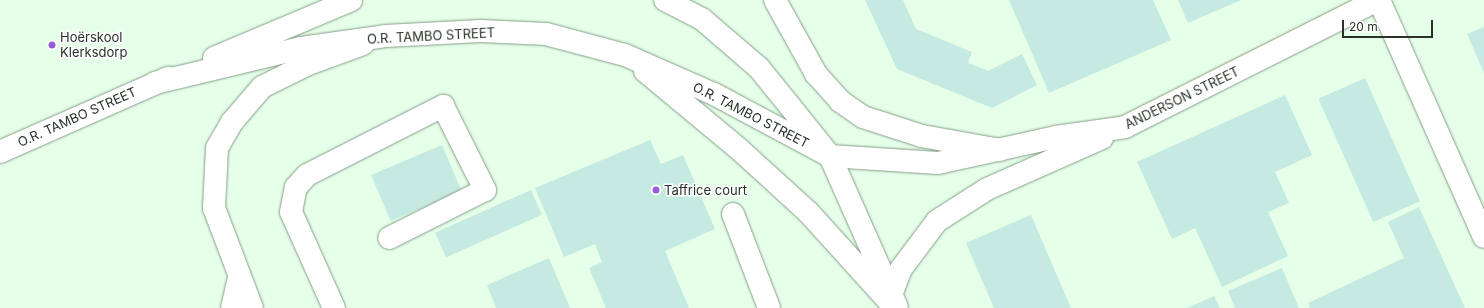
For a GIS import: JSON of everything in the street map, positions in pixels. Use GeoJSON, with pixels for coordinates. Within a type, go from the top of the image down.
{"type":"FeatureCollection","features":[{"type":"Feature","properties":{"kind":"main road","name":"O.R. TAMBO STREET"},"geometry":{"type":"LineString","coordinates":[[0,152],[155,83],[351,0]]}},
{"type":"Feature","properties":{"kind":"main road"},"geometry":{"type":"LineString","coordinates":[[665,0],[702,19],[759,68],[830,156],[894,304]]}},
{"type":"Feature","properties":{"kind":"main road"},"geometry":{"type":"LineString","coordinates":[[775,0],[816,74],[840,101],[863,117],[922,136],[1002,150]]}},
{"type":"Feature","properties":{"kind":"main road"},"geometry":{"type":"LineString","coordinates":[[1378,0],[1484,237]]}},
{"type":"Feature","properties":{"kind":"main road","name":"ANDERSON STREET"},"geometry":{"type":"LineString","coordinates":[[830,156],[938,163],[1056,137],[1125,127],[1378,0]]}},
{"type":"Feature","properties":{"kind":"main road","name":"O.R. TAMBO STREET"},"geometry":{"type":"LineString","coordinates":[[155,83],[301,48],[385,36],[481,31],[546,34],[626,55],[714,94],[830,156]]}},
{"type":"Feature","properties":{"kind":"main road"},"geometry":{"type":"LineString","coordinates":[[252,308],[239,278],[214,208],[217,148],[232,122],[262,87],[306,65],[385,36]]}},
{"type":"Feature","properties":{"kind":"main road"},"geometry":{"type":"LineString","coordinates":[[626,55],[740,150],[809,213],[894,304]]}},
{"type":"Feature","properties":{"kind":"main road"},"geometry":{"type":"LineString","coordinates":[[334,308],[291,212],[296,187],[307,175],[443,106],[485,190],[389,238]]}},
{"type":"Feature","properties":{"kind":"main road"},"geometry":{"type":"LineString","coordinates":[[894,304],[901,269],[937,221],[987,189],[1125,127]]}},
{"type":"Feature","properties":{"kind":"main road"},"geometry":{"type":"LineString","coordinates":[[733,214],[769,308]]}},
{"type":"Feature","properties":{"kind":"main road"},"geometry":{"type":"LineString","coordinates":[[232,308],[239,278]]}},
{"type":"Feature","properties":{"kind":"building"},"geometry":{"type":"Polygon","coordinates":[[[865,0],[903,0],[916,29],[972,52],[968,63],[988,71],[1022,54],[1037,85],[992,108],[897,69],[865,0]]]}},
{"type":"Feature","properties":{"kind":"building"},"geometry":{"type":"Polygon","coordinates":[[[1009,0],[1153,0],[1171,40],[1049,93],[1009,0]]]}},
{"type":"Feature","properties":{"kind":"building"},"geometry":{"type":"Polygon","coordinates":[[[1178,0],[1241,0],[1188,23],[1178,0]]]}},
{"type":"Feature","properties":{"kind":"building"},"geometry":{"type":"Polygon","coordinates":[[[1484,27],[1484,73],[1467,34],[1484,27]]]}},
{"type":"Feature","properties":{"kind":"building"},"geometry":{"type":"Polygon","coordinates":[[[1365,78],[1420,201],[1373,222],[1318,99],[1365,78]]]}},
{"type":"Feature","properties":{"kind":"building"},"geometry":{"type":"Polygon","coordinates":[[[1285,95],[1312,155],[1275,172],[1289,203],[1268,212],[1288,256],[1222,287],[1195,228],[1172,239],[1137,162],[1285,95]]]}},
{"type":"Feature","properties":{"kind":"building"},"geometry":{"type":"Polygon","coordinates":[[[650,140],[661,164],[683,155],[715,229],[665,251],[689,308],[606,308],[589,268],[602,262],[595,244],[564,257],[535,188],[650,140]]]}},
{"type":"Feature","properties":{"kind":"building"},"geometry":{"type":"Polygon","coordinates":[[[442,145],[462,191],[391,221],[371,175],[442,145]]]}},
{"type":"Feature","properties":{"kind":"building"},"geometry":{"type":"Polygon","coordinates":[[[531,190],[542,215],[446,257],[435,233],[531,190]]]}},
{"type":"Feature","properties":{"kind":"building"},"geometry":{"type":"Polygon","coordinates":[[[1419,207],[1465,308],[1310,308],[1308,303],[1404,258],[1388,222],[1419,207]]]}},
{"type":"Feature","properties":{"kind":"building"},"geometry":{"type":"Polygon","coordinates":[[[1031,215],[1071,308],[994,308],[966,243],[1031,215]]]}},
{"type":"Feature","properties":{"kind":"building"},"geometry":{"type":"Polygon","coordinates":[[[549,258],[570,308],[496,308],[487,285],[549,258]]]}},
{"type":"Feature","properties":{"kind":"building"},"geometry":{"type":"Polygon","coordinates":[[[1282,268],[1299,308],[1235,308],[1228,291],[1282,268]]]}},
{"type":"Feature","properties":{"kind":"building"},"geometry":{"type":"Polygon","coordinates":[[[1214,296],[1220,308],[1187,308],[1214,296]]]}},
{"type":"Feature","properties":{"kind":"place","name":"Hoërskool Klerksdorp"},"geometry":{"type":"Point","coordinates":[52,45]}},
{"type":"Feature","properties":{"kind":"place","name":"Taffrice court"},"geometry":{"type":"Point","coordinates":[656,190]}}]}
